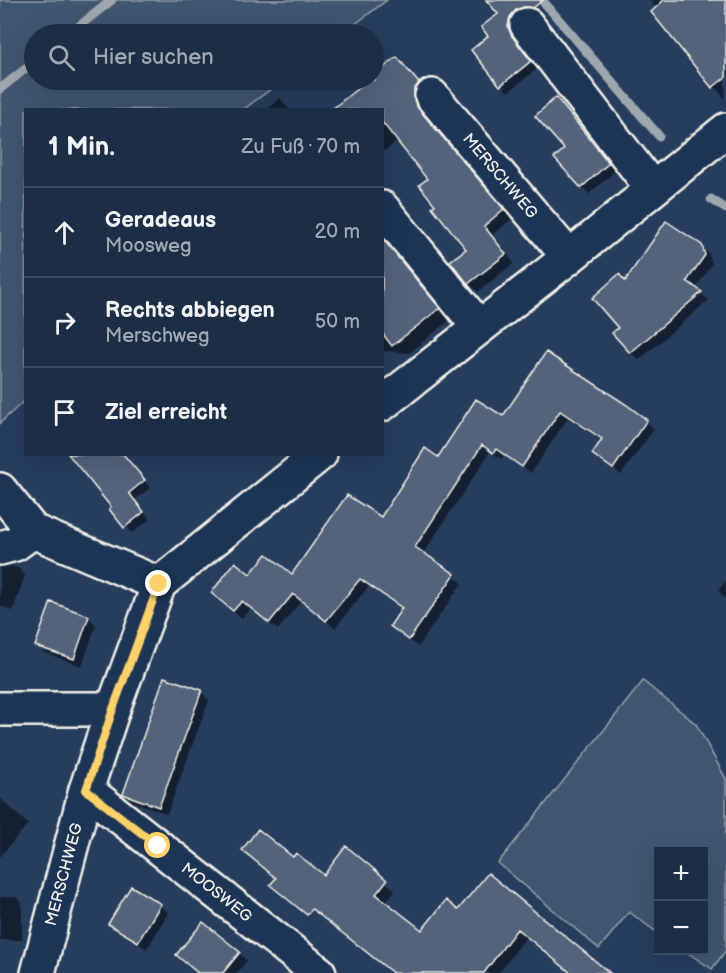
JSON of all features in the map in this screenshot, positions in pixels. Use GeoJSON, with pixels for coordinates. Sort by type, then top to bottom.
{"type":"FeatureCollection","features":[{"type":"Feature","properties":{"kind":"street"},"geometry":{"type":"LineString","coordinates":[[527,25],[652,188]]}},
{"type":"Feature","properties":{"kind":"street","name":"MERSCHWEG"},"geometry":{"type":"LineString","coordinates":[[432,96],[569,257]]}},
{"type":"Feature","properties":{"kind":"street"},"geometry":{"type":"LineString","coordinates":[[384,402],[569,257],[726,129]]}},
{"type":"Feature","properties":{"kind":"street"},"geometry":{"type":"LineString","coordinates":[[384,210],[479,327]]}},
{"type":"Feature","properties":{"kind":"street"},"geometry":{"type":"LineString","coordinates":[[0,490],[33,531],[159,584],[318,456]]}},
{"type":"Feature","properties":{"kind":"street"},"geometry":{"type":"LineString","coordinates":[[0,548],[15,544],[33,531]]}},
{"type":"Feature","properties":{"kind":"street","name":"MERSCHWEG"},"geometry":{"type":"LineString","coordinates":[[38,973],[86,790],[159,584]]}},
{"type":"Feature","properties":{"kind":"street"},"geometry":{"type":"LineString","coordinates":[[0,709],[113,709]]}},
{"type":"Feature","properties":{"kind":"street","name":"MOOSWEG"},"geometry":{"type":"LineString","coordinates":[[86,790],[319,973]]}},
{"type":"Feature","properties":{"kind":"shaded area"},"geometry":{"type":"Polygon","coordinates":[[[0,0],[387,0],[355,24],[24,24],[24,90],[270,90],[245,108],[24,108],[24,401],[0,423],[0,0]]]}},
{"type":"Feature","properties":{"kind":"shaded area"},"geometry":{"type":"Polygon","coordinates":[[[643,681],[696,724],[726,779],[726,950],[712,969],[691,955],[708,955],[708,847],[654,847],[654,930],[629,912],[599,949],[498,863],[643,681]]]}},
{"type":"Feature","properties":{"kind":"building"},"geometry":{"type":"Polygon","coordinates":[[[486,0],[543,0],[533,8],[524,7],[516,10],[510,17],[508,27],[512,36],[531,61],[500,86],[471,50],[488,36],[481,27],[498,14],[486,0]]]}},
{"type":"Feature","properties":{"kind":"building"},"geometry":{"type":"Polygon","coordinates":[[[664,0],[726,0],[726,77],[712,88],[651,12],[664,0]]]}},
{"type":"Feature","properties":{"kind":"building"},"geometry":{"type":"Polygon","coordinates":[[[397,57],[419,83],[414,90],[414,99],[418,108],[504,209],[484,226],[506,254],[468,284],[450,261],[466,249],[432,207],[435,205],[419,185],[427,179],[384,125],[384,108],[333,108],[356,90],[384,90],[384,67],[397,57]]]}},
{"type":"Feature","properties":{"kind":"building"},"geometry":{"type":"Polygon","coordinates":[[[556,97],[609,163],[581,188],[554,158],[564,149],[535,116],[556,97]]]}},
{"type":"Feature","properties":{"kind":"building"},"geometry":{"type":"Polygon","coordinates":[[[666,221],[702,245],[705,255],[687,281],[702,292],[630,353],[612,333],[618,328],[592,298],[619,274],[625,281],[666,221]]]}},
{"type":"Feature","properties":{"kind":"building"},"geometry":{"type":"Polygon","coordinates":[[[384,240],[440,308],[392,346],[384,336],[384,240]]]}},
{"type":"Feature","properties":{"kind":"building"},"geometry":{"type":"Polygon","coordinates":[[[546,352],[647,420],[613,469],[592,454],[602,439],[560,411],[522,467],[496,449],[493,453],[482,445],[415,547],[455,574],[409,640],[390,626],[402,608],[360,579],[326,621],[293,594],[269,623],[242,601],[233,611],[211,593],[235,562],[250,574],[267,554],[292,574],[347,495],[381,517],[425,448],[438,457],[476,399],[503,416],[546,352]]]}},
{"type":"Feature","properties":{"kind":"building"},"geometry":{"type":"Polygon","coordinates":[[[70,456],[125,456],[145,480],[129,493],[144,512],[124,528],[109,509],[111,507],[70,456]]]}},
{"type":"Feature","properties":{"kind":"building"},"geometry":{"type":"Polygon","coordinates":[[[51,602],[89,616],[74,659],[35,646],[51,602]]]}},
{"type":"Feature","properties":{"kind":"building"},"geometry":{"type":"Polygon","coordinates":[[[164,677],[202,690],[159,807],[123,794],[164,677]]]}},
{"type":"Feature","properties":{"kind":"building"},"geometry":{"type":"Polygon","coordinates":[[[258,829],[293,857],[296,853],[324,875],[346,846],[387,880],[376,894],[422,930],[446,900],[458,910],[488,873],[610,973],[571,973],[517,929],[484,973],[393,973],[312,909],[307,915],[270,885],[276,878],[242,850],[258,829]]]}},
{"type":"Feature","properties":{"kind":"building"},"geometry":{"type":"Polygon","coordinates":[[[131,886],[161,904],[138,942],[108,924],[131,886]]]}},
{"type":"Feature","properties":{"kind":"building"},"geometry":{"type":"Polygon","coordinates":[[[203,922],[240,952],[223,973],[198,973],[176,955],[203,922]]]}},
{"type":"Feature","properties":{"kind":"waterway"},"geometry":{"type":"LineString","coordinates":[[82,24],[112,0]]}},
{"type":"Feature","properties":{"kind":"waterway"},"geometry":{"type":"LineString","coordinates":[[542,0],[659,136]]}},
{"type":"Feature","properties":{"kind":"waterway"},"geometry":{"type":"LineString","coordinates":[[0,89],[24,70]]}},
{"type":"Feature","properties":{"kind":"waterway"},"geometry":{"type":"LineString","coordinates":[[711,199],[726,209]]}},
{"type":"Feature","properties":{"kind":"route"},"geometry":{"type":"LineString","coordinates":[[158,846],[86,790],[159,584]]}}]}
